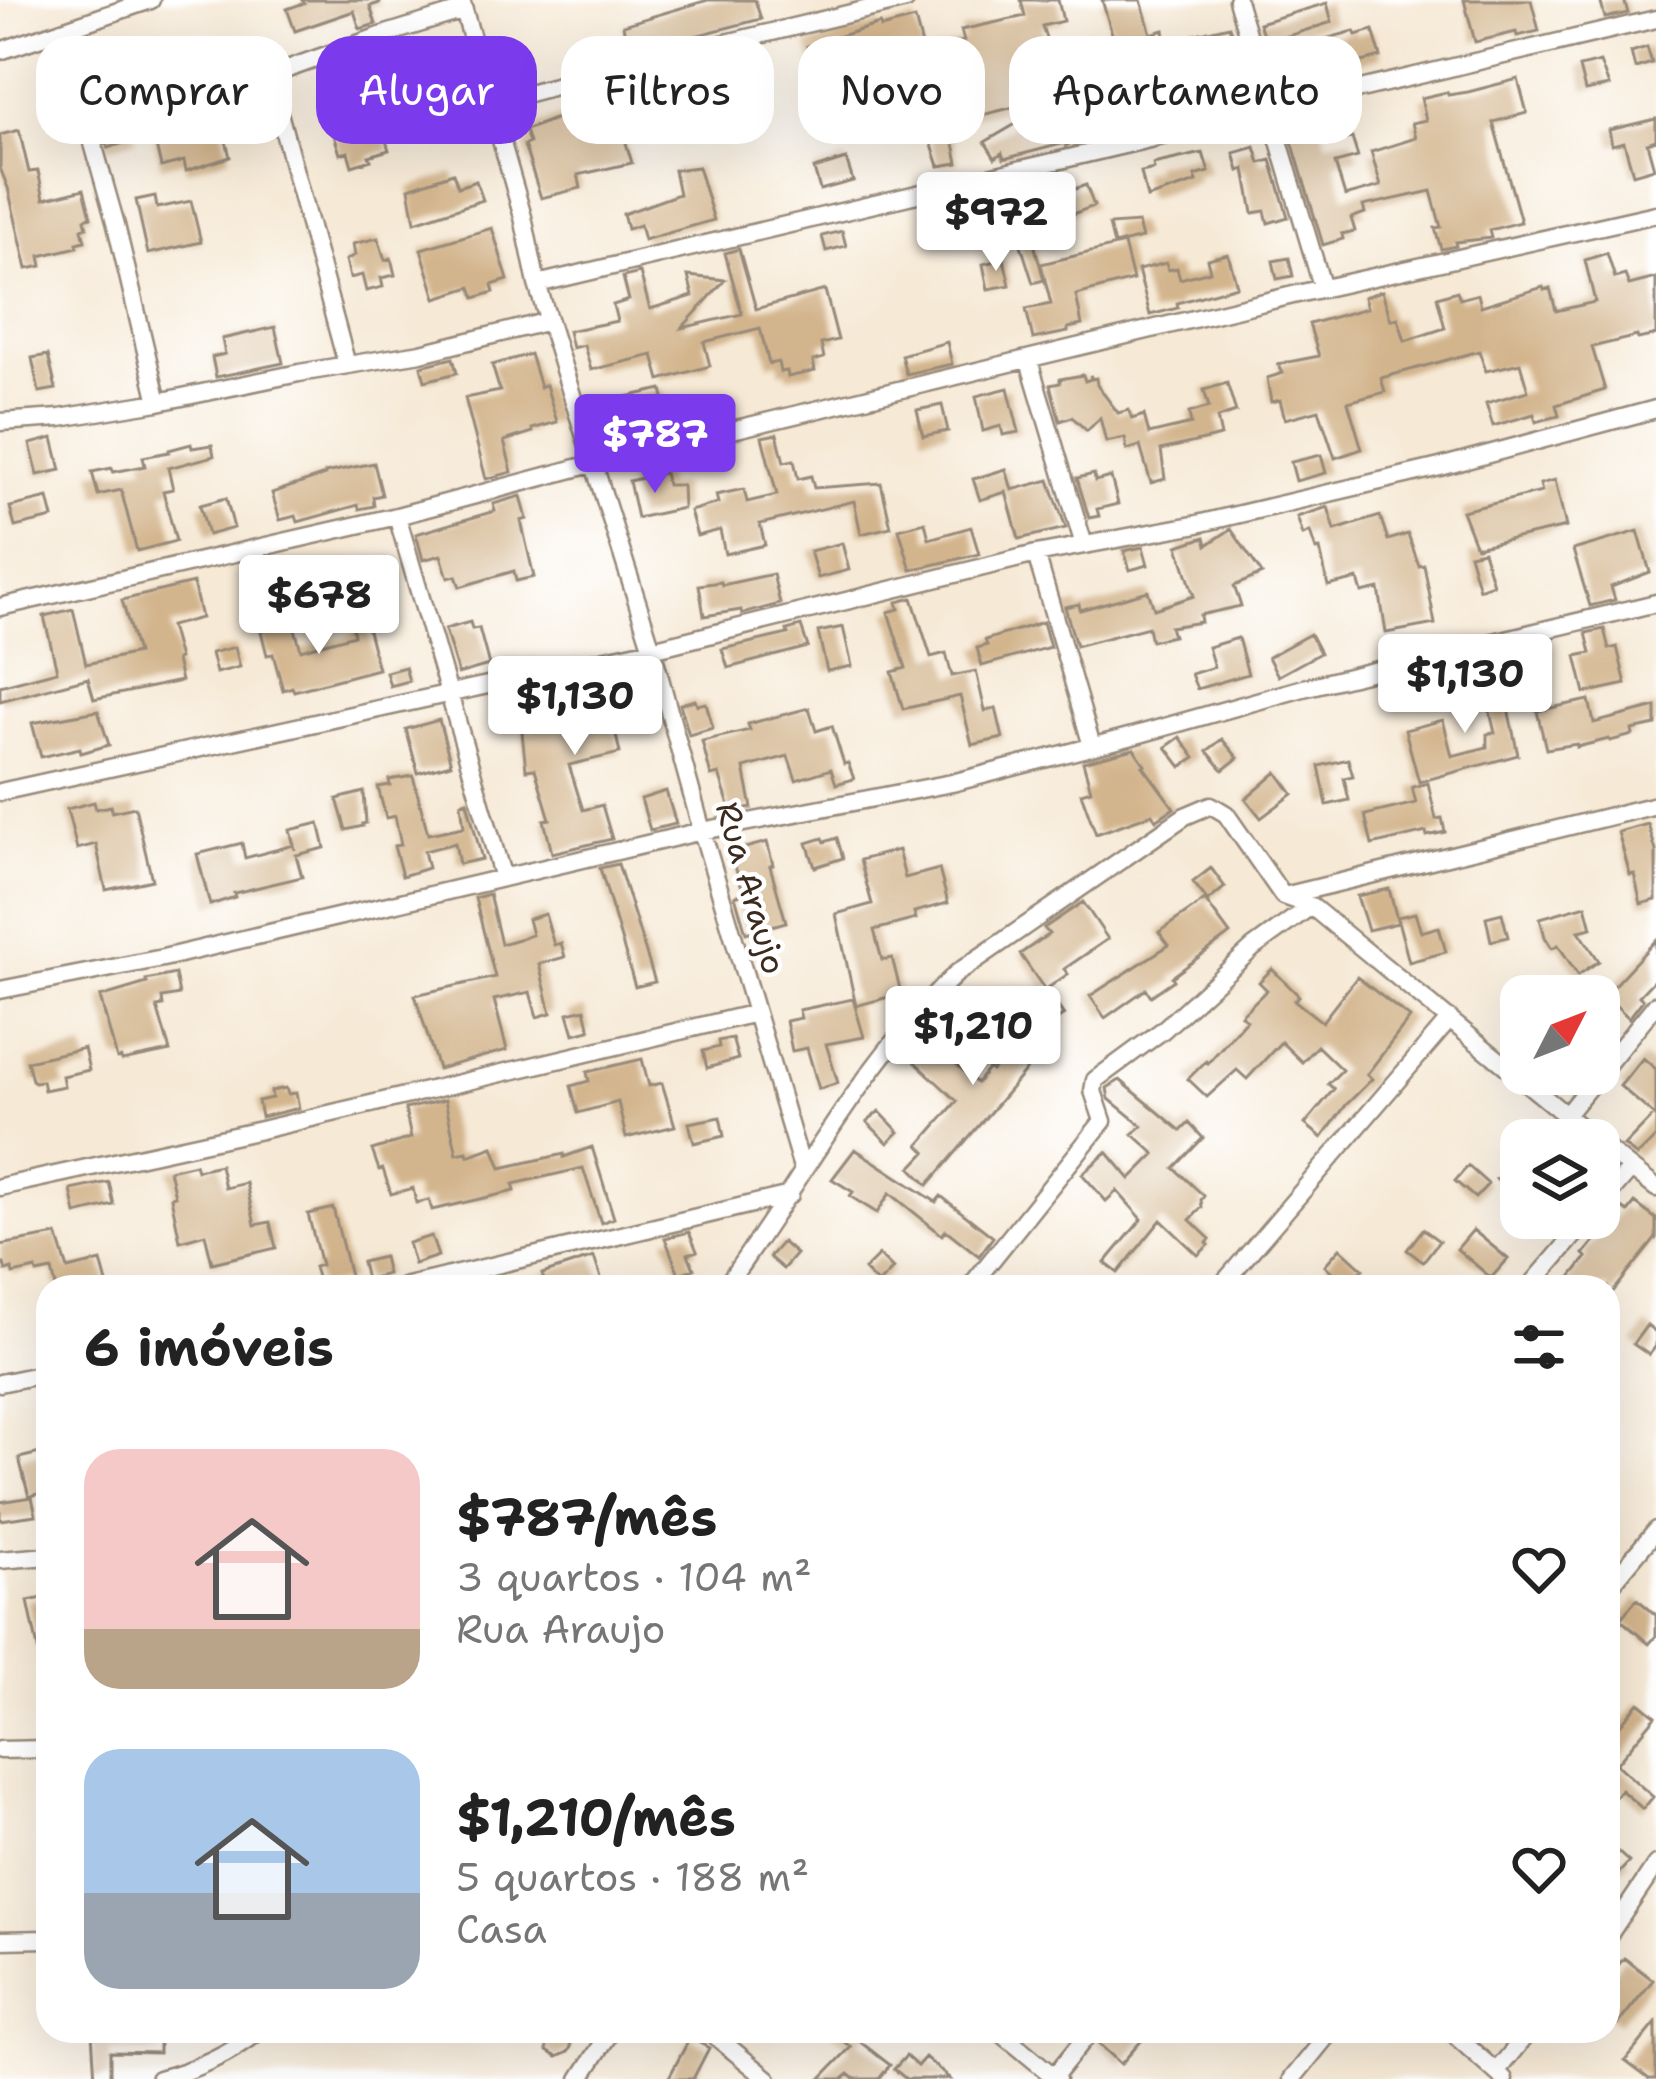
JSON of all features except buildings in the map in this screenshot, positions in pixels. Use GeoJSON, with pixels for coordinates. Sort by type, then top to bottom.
{"type":"FeatureCollection","features":[{"type":"Feature","properties":{"kind":"street"},"geometry":{"type":"LineString","coordinates":[[0,51],[151,0]]}},
{"type":"Feature","properties":{"kind":"street"},"geometry":{"type":"LineString","coordinates":[[537,91],[906,0]]}},
{"type":"Feature","properties":{"kind":"street"},"geometry":{"type":"LineString","coordinates":[[1237,0],[1248,36]]}},
{"type":"Feature","properties":{"kind":"street"},"geometry":{"type":"LineString","coordinates":[[292,67],[463,5]]}},
{"type":"Feature","properties":{"kind":"street","name":"Rua Araujo"},"geometry":{"type":"LineString","coordinates":[[463,5],[472,36]]}},
{"type":"Feature","properties":{"kind":"street"},"geometry":{"type":"LineString","coordinates":[[1362,87],[1656,19]]}},
{"type":"Feature","properties":{"kind":"street"},"geometry":{"type":"LineString","coordinates":[[62,30],[158,402]]}},
{"type":"Feature","properties":{"kind":"street"},"geometry":{"type":"LineString","coordinates":[[288,144],[347,365]]}},
{"type":"Feature","properties":{"kind":"street","name":"Rua Araujo"},"geometry":{"type":"LineString","coordinates":[[502,144],[537,284],[652,649],[803,1172]]}},
{"type":"Feature","properties":{"kind":"street"},"geometry":{"type":"LineString","coordinates":[[537,284],[1123,144]]}},
{"type":"Feature","properties":{"kind":"street"},"geometry":{"type":"LineString","coordinates":[[1280,144],[1323,289]]}},
{"type":"Feature","properties":{"kind":"street"},"geometry":{"type":"LineString","coordinates":[[0,607],[398,516],[1323,289],[1656,214]]}},
{"type":"Feature","properties":{"kind":"street"},"geometry":{"type":"LineString","coordinates":[[0,422],[158,402],[421,353],[549,321]]}},
{"type":"Feature","properties":{"kind":"street"},"geometry":{"type":"LineString","coordinates":[[1029,361],[1084,545]]}},
{"type":"Feature","properties":{"kind":"street"},"geometry":{"type":"LineString","coordinates":[[0,792],[652,649],[1036,554],[1193,525],[1440,467],[1656,409]]}},
{"type":"Feature","properties":{"kind":"street"},"geometry":{"type":"LineString","coordinates":[[398,516],[503,878]]}},
{"type":"Feature","properties":{"kind":"street"},"geometry":{"type":"LineString","coordinates":[[1036,554],[1092,746]]}},
{"type":"Feature","properties":{"kind":"street"},"geometry":{"type":"LineString","coordinates":[[0,990],[163,958],[702,831],[952,783],[1307,688],[1656,603]]}},
{"type":"Feature","properties":{"kind":"street"},"geometry":{"type":"LineString","coordinates":[[733,1275],[885,1051],[924,1004],[957,973],[1185,816],[1211,805],[1226,814],[1283,896],[1311,906],[1571,1119]]}},
{"type":"Feature","properties":{"kind":"street"},"geometry":{"type":"LineString","coordinates":[[1283,896],[1656,805]]}},
{"type":"Feature","properties":{"kind":"street"},"geometry":{"type":"LineString","coordinates":[[980,1275],[1103,1121],[1093,1091],[1095,1080],[1162,1030],[1253,948],[1311,906]]}},
{"type":"Feature","properties":{"kind":"street"},"geometry":{"type":"LineString","coordinates":[[1566,1115],[1656,1004]]}},
{"type":"Feature","properties":{"kind":"street"},"geometry":{"type":"LineString","coordinates":[[0,1187],[756,1013]]}},
{"type":"Feature","properties":{"kind":"street"},"geometry":{"type":"LineString","coordinates":[[1230,1275],[1450,1019]]}},
{"type":"Feature","properties":{"kind":"street"},"geometry":{"type":"LineString","coordinates":[[1620,1160],[1656,1188]]}},
{"type":"Feature","properties":{"kind":"street"},"geometry":{"type":"LineString","coordinates":[[1620,1182],[1631,1169]]}},
{"type":"Feature","properties":{"kind":"street"},"geometry":{"type":"LineString","coordinates":[[453,1275],[790,1195]]}},
{"type":"Feature","properties":{"kind":"street"},"geometry":{"type":"LineString","coordinates":[[1540,1275],[1571,1239]]}},
{"type":"Feature","properties":{"kind":"street"},"geometry":{"type":"LineString","coordinates":[[0,1383],[36,1376]]}},
{"type":"Feature","properties":{"kind":"street"},"geometry":{"type":"LineString","coordinates":[[1620,1574],[1656,1531]]}},
{"type":"Feature","properties":{"kind":"street"},"geometry":{"type":"LineString","coordinates":[[0,1560],[36,1557]]}},
{"type":"Feature","properties":{"kind":"street"},"geometry":{"type":"LineString","coordinates":[[0,1750],[36,1749]]}},
{"type":"Feature","properties":{"kind":"street"},"geometry":{"type":"LineString","coordinates":[[1620,1918],[1656,1865]]}},
{"type":"Feature","properties":{"kind":"street"},"geometry":{"type":"LineString","coordinates":[[0,1940],[36,1940]]}},
{"type":"Feature","properties":{"kind":"street"},"geometry":{"type":"LineString","coordinates":[[169,2078],[243,2043]]}},
{"type":"Feature","properties":{"kind":"street"},"geometry":{"type":"LineString","coordinates":[[580,2079],[603,2043]]}},
{"type":"Feature","properties":{"kind":"street"},"geometry":{"type":"LineString","coordinates":[[724,2043],[768,2079]]}},
{"type":"Feature","properties":{"kind":"street"},"geometry":{"type":"LineString","coordinates":[[1013,2043],[1055,2078],[1082,2043]]}},
{"type":"Feature","properties":{"kind":"street"},"geometry":{"type":"LineString","coordinates":[[1292,2079],[1321,2043]]}},
{"type":"Feature","properties":{"kind":"street"},"geometry":{"type":"LineString","coordinates":[[1464,2043],[1500,2075],[1521,2043]]}}]}
